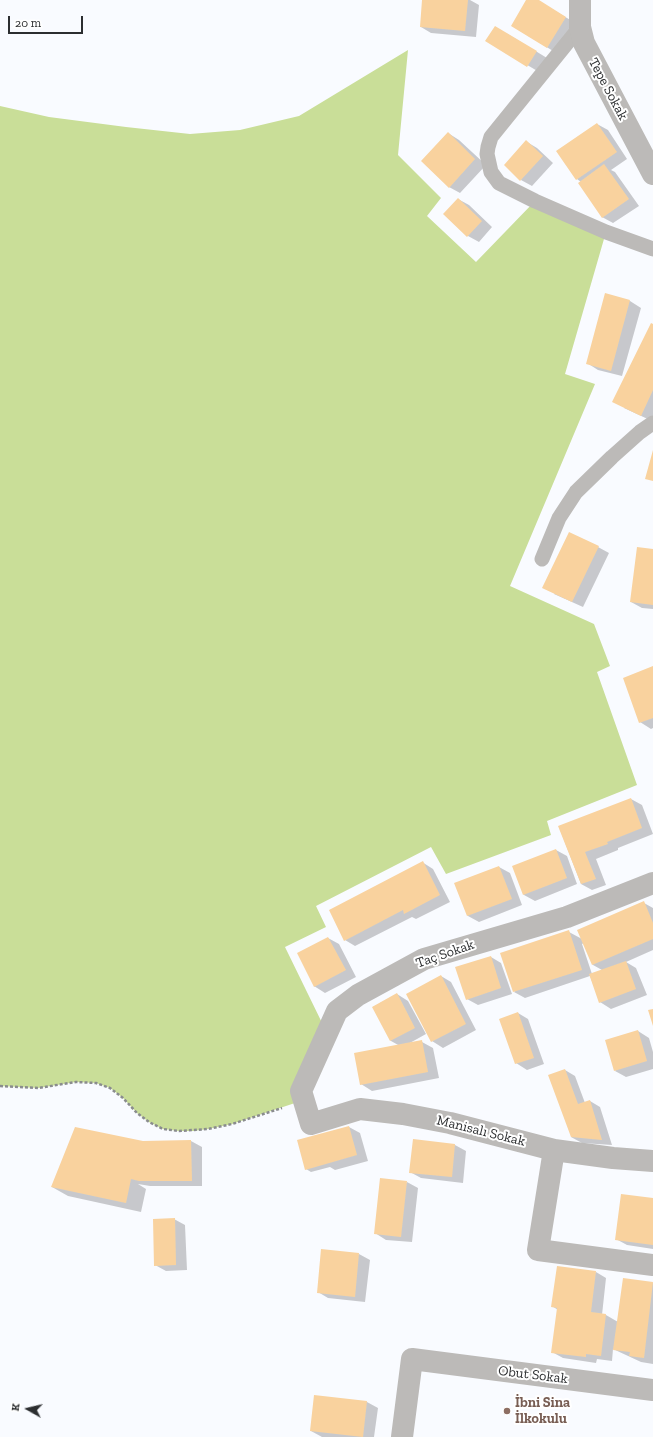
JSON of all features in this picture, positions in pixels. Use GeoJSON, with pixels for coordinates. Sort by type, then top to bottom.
{"type":"FeatureCollection","features":[{"type":"Feature","properties":{"kind":"street","name":"Tepe Sokak"},"geometry":{"type":"LineString","coordinates":[[580,0],[580,27],[584,43],[653,174]]}},
{"type":"Feature","properties":{"kind":"street","name":"Taç Sokak"},"geometry":{"type":"LineString","coordinates":[[311,1124],[301,1091],[337,1012],[358,995],[424,959],[567,917],[653,883]]}},
{"type":"Feature","properties":{"kind":"street","name":"Manisalı Sokak"},"geometry":{"type":"LineString","coordinates":[[311,1124],[360,1109],[403,1114],[450,1123],[554,1150],[613,1158],[653,1161]]}},
{"type":"Feature","properties":{"kind":"street"},"geometry":{"type":"LineString","coordinates":[[554,1150],[538,1250],[653,1265]]}},
{"type":"Feature","properties":{"kind":"street","name":"Obut Sokak"},"geometry":{"type":"LineString","coordinates":[[402,1437],[412,1359],[653,1390]]}},
{"type":"Feature","properties":{"kind":"lane"},"geometry":{"type":"LineString","coordinates":[[580,27],[491,137],[488,147],[488,164],[491,172],[499,183],[606,232],[653,249]]}},
{"type":"Feature","properties":{"kind":"lane"},"geometry":{"type":"LineString","coordinates":[[542,559],[559,518],[576,492],[612,456],[653,423]]}},
{"type":"Feature","properties":{"kind":"path"},"geometry":{"type":"LineString","coordinates":[[0,1086],[38,1088],[76,1082],[96,1083],[110,1088],[149,1122],[164,1129],[179,1131],[193,1131],[232,1124],[304,1100]]}},
{"type":"Feature","properties":{"kind":"green space"},"geometry":{"type":"Polygon","coordinates":[[[408,50],[398,155],[441,198],[427,216],[476,262],[535,201],[606,232],[565,374],[595,384],[510,586],[594,624],[610,666],[597,672],[637,785],[547,821],[551,835],[446,874],[431,847],[316,906],[326,927],[285,947],[327,1033],[304,1100],[232,1124],[193,1131],[179,1131],[163,1129],[149,1122],[110,1088],[96,1083],[76,1082],[38,1088],[0,1086],[0,106],[49,117],[190,134],[240,130],[299,116],[408,50]]]}},
{"type":"Feature","properties":{"kind":"building"},"geometry":{"type":"Polygon","coordinates":[[[422,0],[468,0],[465,31],[420,27],[422,0]]]}},
{"type":"Feature","properties":{"kind":"building"},"geometry":{"type":"Polygon","coordinates":[[[526,0],[539,0],[566,17],[547,48],[511,26],[526,0]]]}},
{"type":"Feature","properties":{"kind":"building"},"geometry":{"type":"Polygon","coordinates":[[[495,26],[537,51],[527,67],[485,41],[495,26]]]}},
{"type":"Feature","properties":{"kind":"building"},"geometry":{"type":"Polygon","coordinates":[[[597,123],[617,152],[576,180],[556,151],[597,123]]]}},
{"type":"Feature","properties":{"kind":"building"},"geometry":{"type":"Polygon","coordinates":[[[448,132],[475,159],[449,188],[421,161],[448,132]]]}},
{"type":"Feature","properties":{"kind":"building"},"geometry":{"type":"Polygon","coordinates":[[[526,140],[543,156],[520,181],[504,165],[526,140]]]}},
{"type":"Feature","properties":{"kind":"building"},"geometry":{"type":"Polygon","coordinates":[[[604,164],[629,199],[602,218],[578,183],[604,164]]]}},
{"type":"Feature","properties":{"kind":"building"},"geometry":{"type":"Polygon","coordinates":[[[458,198],[482,221],[467,237],[443,214],[458,198]]]}},
{"type":"Feature","properties":{"kind":"building"},"geometry":{"type":"Polygon","coordinates":[[[605,293],[630,300],[611,371],[586,364],[605,293]]]}},
{"type":"Feature","properties":{"kind":"building"},"geometry":{"type":"Polygon","coordinates":[[[651,323],[653,324],[653,390],[641,416],[612,402],[651,323]]]}},
{"type":"Feature","properties":{"kind":"building"},"geometry":{"type":"Polygon","coordinates":[[[653,450],[653,481],[645,479],[653,450]]]}},
{"type":"Feature","properties":{"kind":"building"},"geometry":{"type":"Polygon","coordinates":[[[569,532],[599,546],[572,602],[542,588],[569,532]]]}},
{"type":"Feature","properties":{"kind":"building"},"geometry":{"type":"Polygon","coordinates":[[[637,547],[653,549],[653,605],[630,602],[637,547]]]}},
{"type":"Feature","properties":{"kind":"building"},"geometry":{"type":"Polygon","coordinates":[[[653,666],[653,718],[639,723],[623,678],[653,666]]]}},
{"type":"Feature","properties":{"kind":"building"},"geometry":{"type":"Polygon","coordinates":[[[631,798],[642,828],[607,842],[608,844],[585,852],[596,879],[581,884],[558,826],[631,798]]]}},
{"type":"Feature","properties":{"kind":"building"},"geometry":{"type":"Polygon","coordinates":[[[556,849],[567,878],[523,895],[512,866],[556,849]]]}},
{"type":"Feature","properties":{"kind":"building"},"geometry":{"type":"Polygon","coordinates":[[[423,861],[440,895],[404,914],[403,910],[344,941],[329,910],[423,861]]]}},
{"type":"Feature","properties":{"kind":"building"},"geometry":{"type":"Polygon","coordinates":[[[499,866],[512,899],[467,916],[454,883],[499,866]]]}},
{"type":"Feature","properties":{"kind":"building"},"geometry":{"type":"Polygon","coordinates":[[[644,901],[653,923],[653,939],[592,965],[577,930],[644,901]]]}},
{"type":"Feature","properties":{"kind":"building"},"geometry":{"type":"Polygon","coordinates":[[[569,930],[582,970],[513,992],[500,953],[569,930]]]}},
{"type":"Feature","properties":{"kind":"building"},"geometry":{"type":"Polygon","coordinates":[[[328,937],[346,970],[314,987],[297,953],[328,937]]]}},
{"type":"Feature","properties":{"kind":"building"},"geometry":{"type":"Polygon","coordinates":[[[491,956],[501,988],[466,1000],[455,967],[491,956]]]}},
{"type":"Feature","properties":{"kind":"building"},"geometry":{"type":"Polygon","coordinates":[[[626,961],[636,989],[599,1003],[589,974],[626,961]]]}},
{"type":"Feature","properties":{"kind":"building"},"geometry":{"type":"Polygon","coordinates":[[[441,975],[466,1024],[431,1042],[406,994],[441,975]]]}},
{"type":"Feature","properties":{"kind":"building"},"geometry":{"type":"Polygon","coordinates":[[[397,993],[415,1028],[390,1041],[372,1007],[397,993]]]}},
{"type":"Feature","properties":{"kind":"building"},"geometry":{"type":"Polygon","coordinates":[[[653,1009],[653,1026],[648,1010],[653,1009]]]}},
{"type":"Feature","properties":{"kind":"building"},"geometry":{"type":"Polygon","coordinates":[[[518,1012],[534,1058],[515,1064],[499,1019],[518,1012]]]}},
{"type":"Feature","properties":{"kind":"building"},"geometry":{"type":"Polygon","coordinates":[[[638,1030],[647,1061],[614,1071],[605,1040],[638,1030]]]}},
{"type":"Feature","properties":{"kind":"building"},"geometry":{"type":"Polygon","coordinates":[[[422,1040],[428,1072],[360,1085],[354,1053],[422,1040]]]}},
{"type":"Feature","properties":{"kind":"building"},"geometry":{"type":"Polygon","coordinates":[[[565,1069],[578,1104],[590,1100],[602,1140],[571,1137],[548,1075],[565,1069]]]}},
{"type":"Feature","properties":{"kind":"building"},"geometry":{"type":"Polygon","coordinates":[[[349,1126],[357,1155],[305,1170],[297,1140],[349,1126]]]}},
{"type":"Feature","properties":{"kind":"building"},"geometry":{"type":"Polygon","coordinates":[[[75,1127],[143,1141],[191,1140],[192,1181],[139,1181],[131,1179],[126,1203],[51,1187],[75,1127]]]}},
{"type":"Feature","properties":{"kind":"building"},"geometry":{"type":"Polygon","coordinates":[[[413,1139],[455,1144],[452,1177],[409,1173],[413,1139]]]}},
{"type":"Feature","properties":{"kind":"building"},"geometry":{"type":"Polygon","coordinates":[[[380,1178],[407,1181],[401,1237],[374,1234],[380,1178]]]}},
{"type":"Feature","properties":{"kind":"building"},"geometry":{"type":"Polygon","coordinates":[[[621,1194],[653,1198],[653,1245],[615,1240],[621,1194]]]}},
{"type":"Feature","properties":{"kind":"building"},"geometry":{"type":"Polygon","coordinates":[[[175,1218],[176,1265],[154,1266],[153,1219],[175,1218]]]}},
{"type":"Feature","properties":{"kind":"building"},"geometry":{"type":"Polygon","coordinates":[[[321,1249],[359,1253],[355,1297],[317,1293],[321,1249]]]}},
{"type":"Feature","properties":{"kind":"building"},"geometry":{"type":"Polygon","coordinates":[[[557,1266],[596,1271],[591,1312],[606,1314],[601,1356],[586,1354],[586,1357],[551,1353],[557,1308],[551,1307],[557,1266]]]}},
{"type":"Feature","properties":{"kind":"building"},"geometry":{"type":"Polygon","coordinates":[[[623,1278],[653,1282],[644,1358],[629,1356],[630,1352],[613,1350],[623,1278]]]}},
{"type":"Feature","properties":{"kind":"building"},"geometry":{"type":"Polygon","coordinates":[[[314,1395],[367,1401],[363,1437],[310,1431],[314,1395]]]}},
{"type":"Feature","properties":{"kind":"place","name":"İbni Sina İlkokulu"},"geometry":{"type":"Point","coordinates":[507,1411]}}]}
